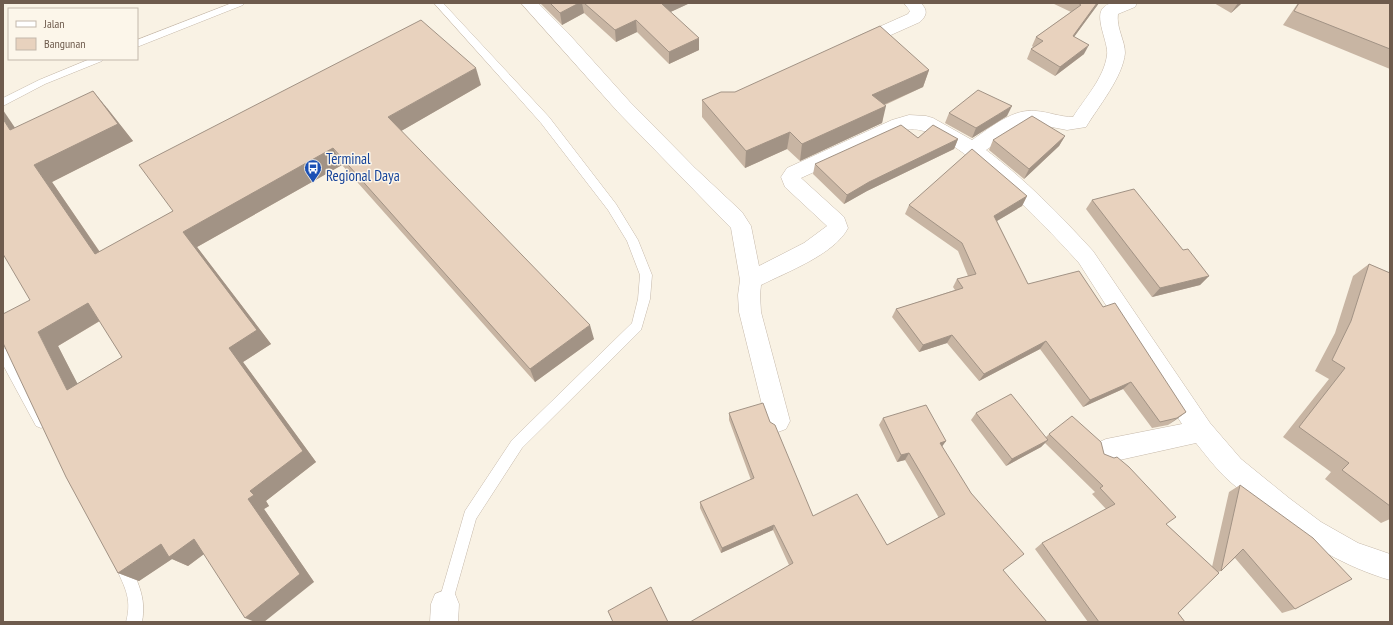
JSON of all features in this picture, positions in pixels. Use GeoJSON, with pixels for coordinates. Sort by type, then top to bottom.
{"type":"FeatureCollection","features":[{"type":"Feature","properties":{"kind":"street"},"geometry":{"type":"LineString","coordinates":[[529,3],[562,37],[624,107],[688,173],[735,218],[741,226],[751,280],[749,295],[750,312],[778,421]]}},
{"type":"Feature","properties":{"kind":"street"},"geometry":{"type":"LineString","coordinates":[[842,50],[914,18],[918,14],[918,10],[912,3]]}},
{"type":"Feature","properties":{"kind":"street"},"geometry":{"type":"LineString","coordinates":[[972,150],[1022,118],[1045,118],[1073,124],[1079,122],[1112,69],[1116,53],[1114,38],[1108,16],[1110,11],[1130,3]]}},
{"type":"Feature","properties":{"kind":"street"},"geometry":{"type":"LineString","coordinates":[[751,280],[819,244],[835,234],[838,228],[836,223],[792,182],[791,177],[794,174],[892,128],[909,122],[926,123],[933,126],[972,150],[999,170],[1067,236],[1086,257],[1201,431],[1232,467],[1280,508],[1312,531],[1363,558],[1390,567]]}},
{"type":"Feature","properties":{"kind":"street"},"geometry":{"type":"LineString","coordinates":[[1106,451],[1201,431]]}},
{"type":"Feature","properties":{"kind":"lane"},"geometry":{"type":"LineString","coordinates":[[138,44],[240,3]]}},
{"type":"Feature","properties":{"kind":"lane"},"geometry":{"type":"LineString","coordinates":[[438,3],[545,120],[612,207],[632,240],[646,275],[644,299],[637,326],[517,444],[470,516],[444,613]]}},
{"type":"Feature","properties":{"kind":"lane"},"geometry":{"type":"LineString","coordinates":[[3,102],[42,82],[97,60]]}},
{"type":"Feature","properties":{"kind":"lane"},"geometry":{"type":"LineString","coordinates":[[3,353],[50,436]]}},
{"type":"Feature","properties":{"kind":"lane"},"geometry":{"type":"LineString","coordinates":[[115,553],[131,581],[137,600],[134,622]]}},
{"type":"Feature","properties":{"kind":"building"},"geometry":{"type":"Polygon","coordinates":[[[550,3],[579,3],[560,13],[550,3]]]}},
{"type":"Feature","properties":{"kind":"building"},"geometry":{"type":"Polygon","coordinates":[[[584,3],[664,3],[662,4],[699,38],[669,52],[636,20],[615,30],[584,3]]]}},
{"type":"Feature","properties":{"kind":"building"},"geometry":{"type":"Polygon","coordinates":[[[1078,3],[1097,3],[1073,36],[1089,45],[1060,67],[1031,49],[1043,41],[1036,37],[1081,5],[1078,3]]]}},
{"type":"Feature","properties":{"kind":"building"},"geometry":{"type":"Polygon","coordinates":[[[1299,3],[1390,3],[1390,49],[1294,11],[1299,3]]]}},
{"type":"Feature","properties":{"kind":"building"},"geometry":{"type":"Polygon","coordinates":[[[421,20],[476,68],[388,117],[590,325],[530,369],[333,148],[183,232],[257,330],[229,348],[303,451],[250,491],[254,495],[248,499],[300,574],[245,618],[194,539],[169,557],[161,544],[118,573],[66,477],[3,343],[3,314],[30,300],[3,254],[3,119],[10,130],[93,91],[118,124],[34,165],[95,254],[173,211],[139,165],[421,20]],[[88,303],[38,332],[67,390],[122,357],[88,303]]]}},
{"type":"Feature","properties":{"kind":"building"},"geometry":{"type":"Polygon","coordinates":[[[880,26],[929,70],[872,95],[886,106],[802,144],[790,132],[746,151],[702,100],[721,92],[735,92],[880,26]]]}},
{"type":"Feature","properties":{"kind":"building"},"geometry":{"type":"Polygon","coordinates":[[[978,90],[1012,106],[976,128],[949,113],[978,90]]]}},
{"type":"Feature","properties":{"kind":"building"},"geometry":{"type":"Polygon","coordinates":[[[1032,116],[1065,136],[1029,169],[993,140],[1032,116]]]}},
{"type":"Feature","properties":{"kind":"building"},"geometry":{"type":"Polygon","coordinates":[[[901,125],[918,138],[933,125],[958,139],[869,182],[847,195],[815,164],[901,125]]]}},
{"type":"Feature","properties":{"kind":"building"},"geometry":{"type":"Polygon","coordinates":[[[972,149],[1027,196],[994,216],[1028,284],[1079,271],[1103,307],[1115,303],[1186,412],[1177,418],[1160,422],[1131,382],[1090,400],[1046,341],[984,374],[952,335],[923,345],[896,309],[963,288],[957,279],[976,274],[962,243],[909,205],[972,149]]]}},
{"type":"Feature","properties":{"kind":"building"},"geometry":{"type":"Polygon","coordinates":[[[1134,189],[1183,250],[1188,249],[1209,276],[1160,288],[1092,200],[1134,189]]]}},
{"type":"Feature","properties":{"kind":"building"},"geometry":{"type":"Polygon","coordinates":[[[1369,264],[1390,273],[1390,506],[1342,470],[1349,463],[1299,427],[1345,368],[1332,360],[1351,321],[1369,264]]]}},
{"type":"Feature","properties":{"kind":"building"},"geometry":{"type":"Polygon","coordinates":[[[1011,394],[1048,440],[1012,459],[976,413],[1011,394]]]}},
{"type":"Feature","properties":{"kind":"building"},"geometry":{"type":"Polygon","coordinates":[[[763,403],[770,422],[775,425],[813,516],[857,494],[887,545],[945,514],[909,453],[901,455],[883,418],[926,405],[946,441],[940,443],[971,493],[1024,554],[1003,570],[1047,622],[690,622],[793,563],[774,525],[722,548],[700,502],[754,478],[729,413],[763,403]]]}},
{"type":"Feature","properties":{"kind":"building"},"geometry":{"type":"Polygon","coordinates":[[[1072,416],[1101,442],[1104,454],[1114,458],[1117,457],[1129,467],[1176,517],[1166,524],[1219,573],[1178,613],[1185,622],[1099,622],[1042,543],[1115,504],[1100,488],[1103,486],[1049,434],[1072,416]]]}},
{"type":"Feature","properties":{"kind":"building"},"geometry":{"type":"Polygon","coordinates":[[[1240,485],[1313,538],[1352,579],[1295,609],[1243,549],[1221,571],[1240,485]]]}},
{"type":"Feature","properties":{"kind":"building"},"geometry":{"type":"Polygon","coordinates":[[[651,587],[668,622],[613,622],[608,611],[651,587]]]}},
{"type":"Feature","properties":{"kind":"place","name":"Terminal Regional Daya"},"geometry":{"type":"Point","coordinates":[313,183]}}]}
